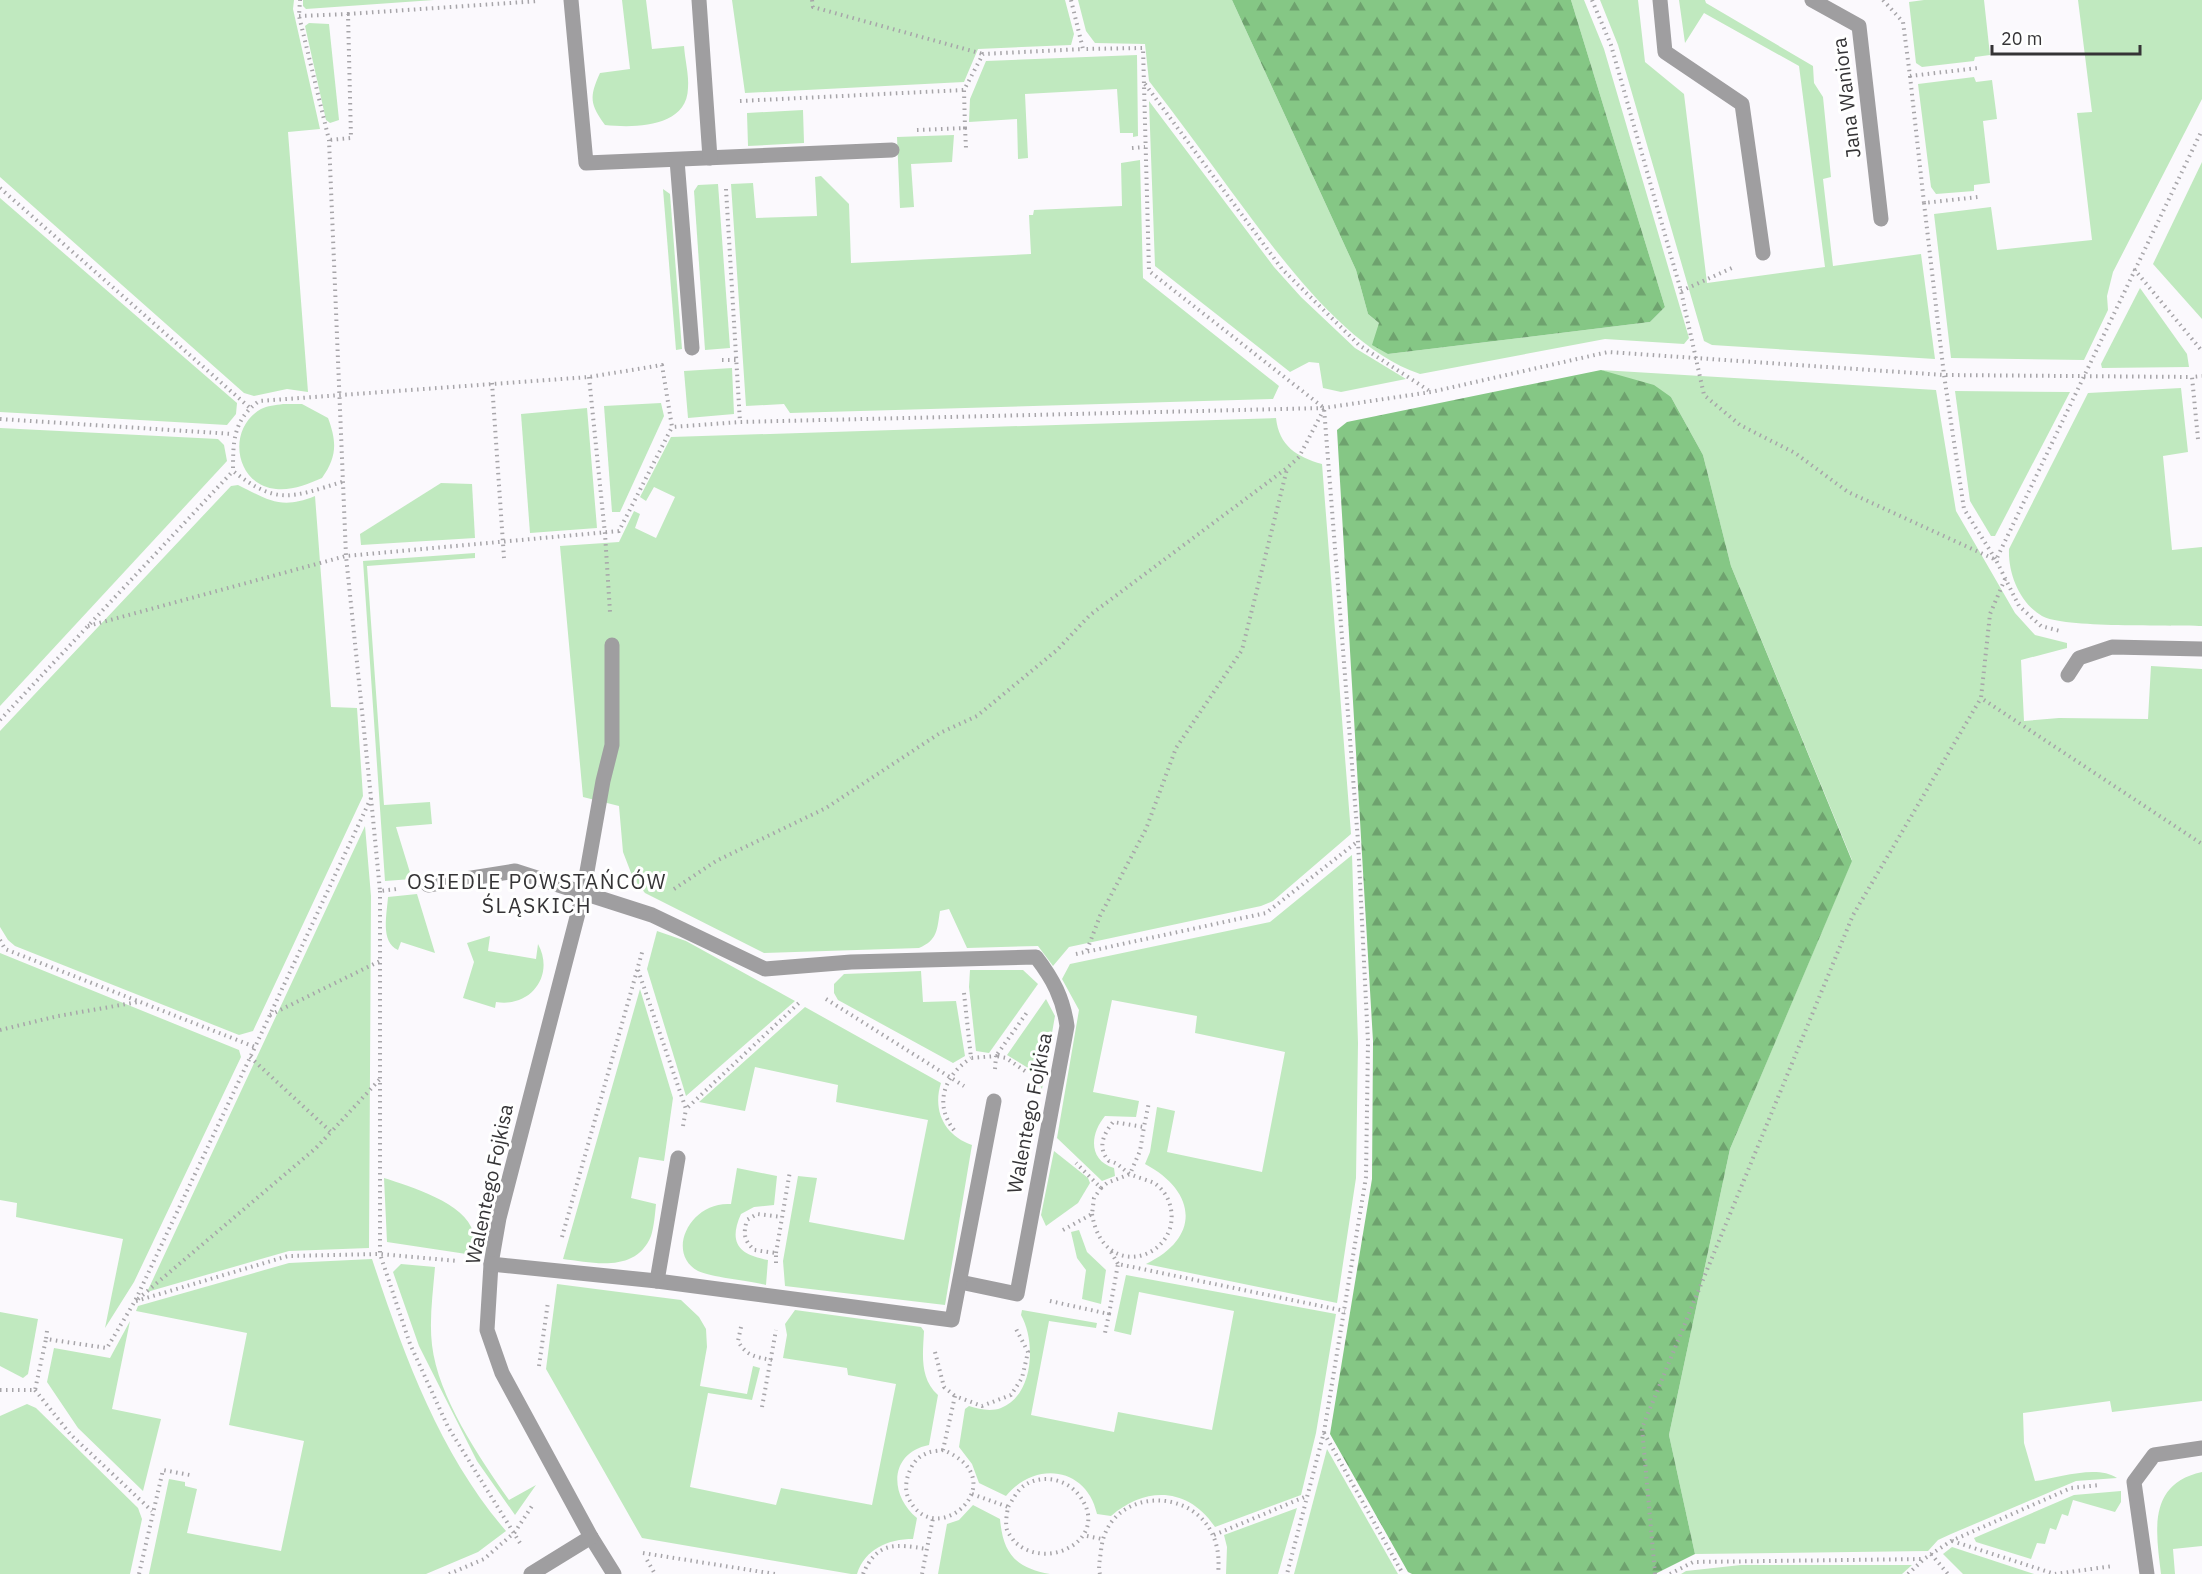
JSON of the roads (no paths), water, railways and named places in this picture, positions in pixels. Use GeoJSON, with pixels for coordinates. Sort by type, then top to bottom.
{"type":"FeatureCollection","features":[{"type":"Feature","properties":{"kind":"street"},"geometry":{"type":"LineString","coordinates":[[571,0],[586,163],[892,150]]}},
{"type":"Feature","properties":{"kind":"street"},"geometry":{"type":"LineString","coordinates":[[699,0],[717,157]]}},
{"type":"Feature","properties":{"kind":"street"},"geometry":{"type":"LineString","coordinates":[[1660,0],[1665,52],[1742,104],[1763,253]]}},
{"type":"Feature","properties":{"kind":"street","name":"Jana Waniora"},"geometry":{"type":"LineString","coordinates":[[1812,0],[1859,26],[1881,219]]}},
{"type":"Feature","properties":{"kind":"street"},"geometry":{"type":"LineString","coordinates":[[677,160],[692,348]]}},
{"type":"Feature","properties":{"kind":"street","name":"Walentego Fojkisa"},"geometry":{"type":"LineString","coordinates":[[612,645],[612,745],[603,781],[583,894],[499,1218],[491,1264],[487,1330],[502,1373],[591,1537],[614,1574]]}},
{"type":"Feature","properties":{"kind":"street"},"geometry":{"type":"LineString","coordinates":[[2068,675],[2079,658],[2112,647],[2202,649]]}},
{"type":"Feature","properties":{"kind":"street"},"geometry":{"type":"LineString","coordinates":[[428,885],[515,871],[583,894]]}},
{"type":"Feature","properties":{"kind":"street","name":"Walentego Fojkisa"},"geometry":{"type":"LineString","coordinates":[[583,894],[652,915],[765,969],[1036,957],[1052,978],[1064,1003],[1067,1026],[1017,1294],[960,1282]]}},
{"type":"Feature","properties":{"kind":"street","name":"Walentego Fojkisa"},"geometry":{"type":"LineString","coordinates":[[657,1281],[952,1320],[994,1101]]}},
{"type":"Feature","properties":{"kind":"street"},"geometry":{"type":"LineString","coordinates":[[491,1264],[657,1281],[678,1158]]}},
{"type":"Feature","properties":{"kind":"street"},"geometry":{"type":"LineString","coordinates":[[2146,1568],[2134,1482],[2154,1455],[2202,1448]]}},
{"type":"Feature","properties":{"kind":"street"},"geometry":{"type":"LineString","coordinates":[[531,1574],[591,1537]]}},
{"type":"Feature","properties":{"kind":"district","name":"OSIEDLE POWSTAŃCÓW ŚLĄSKICH"},"geometry":{"type":"Point","coordinates":[537,893]}}]}
